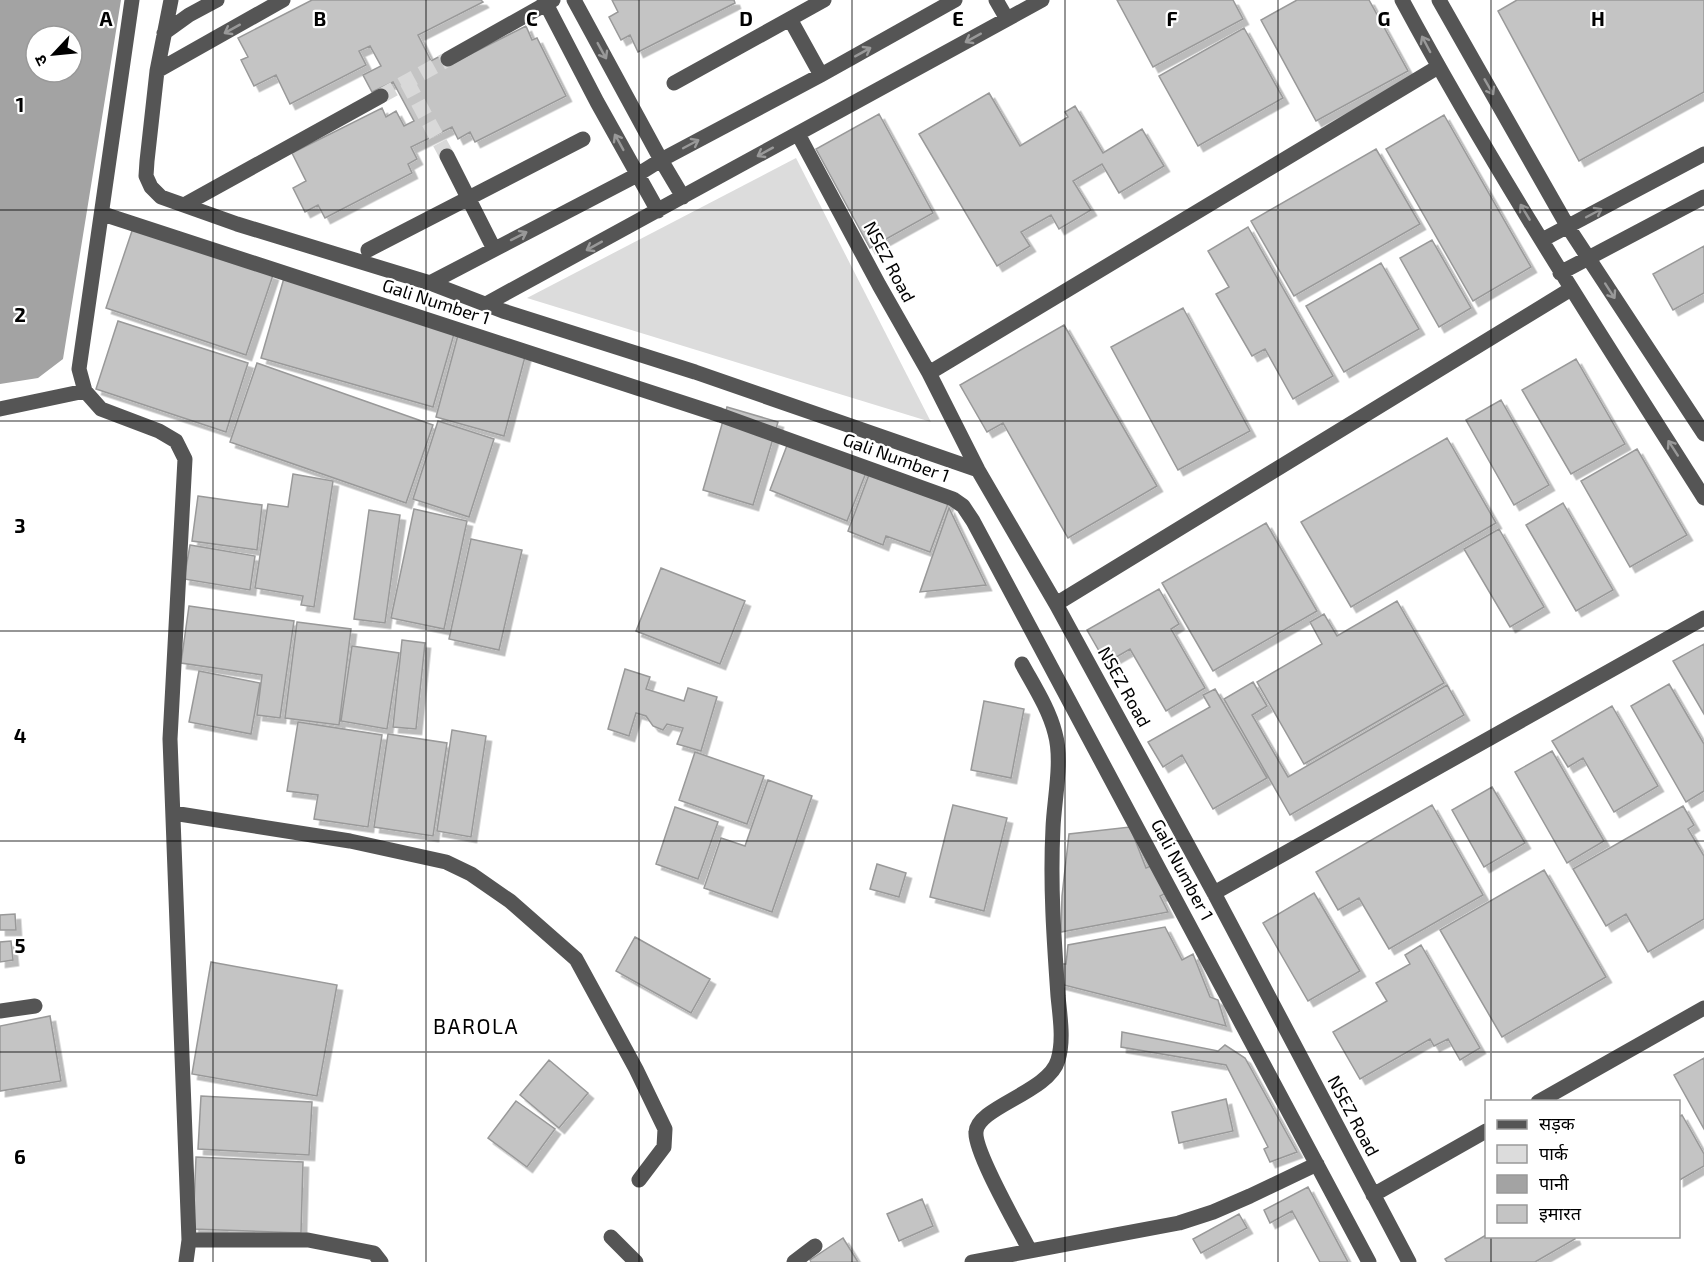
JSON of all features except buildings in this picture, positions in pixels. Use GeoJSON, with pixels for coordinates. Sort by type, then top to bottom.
{"type":"FeatureCollection","features":[{"type":"Feature","properties":{"kind":"street"},"geometry":{"type":"LineString","coordinates":[[132,0],[80,369],[85,391],[101,409],[159,431],[176,441],[185,459],[170,739],[189,1240],[186,1262]]}},
{"type":"Feature","properties":{"kind":"street"},"geometry":{"type":"LineString","coordinates":[[171,0],[157,71],[146,176],[151,187],[161,197],[237,224],[430,283],[486,304],[835,419],[978,470]]}},
{"type":"Feature","properties":{"kind":"street"},"geometry":{"type":"LineString","coordinates":[[164,33],[189,15],[217,0]]}},
{"type":"Feature","properties":{"kind":"street"},"geometry":{"type":"LineString","coordinates":[[157,71],[261,5],[283,0]]}},
{"type":"Feature","properties":{"kind":"street"},"geometry":{"type":"LineString","coordinates":[[574,0],[683,197]]}},
{"type":"Feature","properties":{"kind":"street"},"geometry":{"type":"LineString","coordinates":[[674,83],[824,0]]}},
{"type":"Feature","properties":{"kind":"street"},"geometry":{"type":"LineString","coordinates":[[430,283],[637,175],[955,0]]}},
{"type":"Feature","properties":{"kind":"street"},"geometry":{"type":"LineString","coordinates":[[996,0],[1006,19]]}},
{"type":"Feature","properties":{"kind":"street"},"geometry":{"type":"LineString","coordinates":[[1402,0],[1438,67],[1560,273],[1704,498]]}},
{"type":"Feature","properties":{"kind":"street"},"geometry":{"type":"LineString","coordinates":[[1439,0],[1568,227],[1704,434]]}},
{"type":"Feature","properties":{"kind":"street"},"geometry":{"type":"LineString","coordinates":[[448,59],[548,1],[637,175],[658,211]]}},
{"type":"Feature","properties":{"kind":"street"},"geometry":{"type":"LineString","coordinates":[[486,304],[1034,2]]}},
{"type":"Feature","properties":{"kind":"street"},"geometry":{"type":"LineString","coordinates":[[790,19],[821,75]]}},
{"type":"Feature","properties":{"kind":"street"},"geometry":{"type":"LineString","coordinates":[[928,373],[1438,67]]}},
{"type":"Feature","properties":{"kind":"street"},"geometry":{"type":"LineString","coordinates":[[184,205],[381,96]]}},
{"type":"Feature","properties":{"kind":"street","name":"NSEZ Road"},"geometry":{"type":"LineString","coordinates":[[798,134],[978,470],[1056,604],[1214,893],[1409,1262]]}},
{"type":"Feature","properties":{"kind":"street"},"geometry":{"type":"LineString","coordinates":[[368,250],[583,139]]}},
{"type":"Feature","properties":{"kind":"street"},"geometry":{"type":"LineString","coordinates":[[1542,240],[1704,154]]}},
{"type":"Feature","properties":{"kind":"street"},"geometry":{"type":"LineString","coordinates":[[447,156],[494,249]]}},
{"type":"Feature","properties":{"kind":"street"},"geometry":{"type":"LineString","coordinates":[[1560,273],[1704,197]]}},
{"type":"Feature","properties":{"kind":"street","name":"Gali Number 1"},"geometry":{"type":"LineString","coordinates":[[103,214],[720,415],[953,499],[963,506],[979,531],[1370,1262]]}},
{"type":"Feature","properties":{"kind":"street"},"geometry":{"type":"LineString","coordinates":[[1056,604],[1571,289]]}},
{"type":"Feature","properties":{"kind":"street"},"geometry":{"type":"LineString","coordinates":[[0,409],[85,391]]}},
{"type":"Feature","properties":{"kind":"street"},"geometry":{"type":"LineString","coordinates":[[1214,893],[1704,618]]}},
{"type":"Feature","properties":{"kind":"street"},"geometry":{"type":"LineString","coordinates":[[1022,663],[1056,734],[1058,756],[1053,829],[1053,924],[1061,1037],[1058,1060],[1053,1070],[1042,1081],[980,1120],[975,1131],[978,1146],[1030,1251]]}},
{"type":"Feature","properties":{"kind":"street"},"geometry":{"type":"LineString","coordinates":[[173,813],[350,841],[446,862],[471,874],[510,901],[576,959],[636,1069],[665,1129],[664,1147],[639,1180]]}},
{"type":"Feature","properties":{"kind":"street"},"geometry":{"type":"LineString","coordinates":[[0,1011],[35,1006]]}},
{"type":"Feature","properties":{"kind":"street"},"geometry":{"type":"LineString","coordinates":[[1541,1100],[1704,1008]]}},
{"type":"Feature","properties":{"kind":"street"},"geometry":{"type":"LineString","coordinates":[[1372,1195],[1485,1132]]}},
{"type":"Feature","properties":{"kind":"street"},"geometry":{"type":"LineString","coordinates":[[972,1262],[1179,1223],[1250,1197],[1317,1164]]}},
{"type":"Feature","properties":{"kind":"street"},"geometry":{"type":"LineString","coordinates":[[610,1237],[636,1262]]}},
{"type":"Feature","properties":{"kind":"street"},"geometry":{"type":"LineString","coordinates":[[189,1240],[308,1240],[374,1253],[381,1262]]}},
{"type":"Feature","properties":{"kind":"street"},"geometry":{"type":"LineString","coordinates":[[794,1262],[815,1246]]}},
{"type":"Feature","properties":{"kind":"green space"},"geometry":{"type":"Polygon","coordinates":[[[796,158],[931,422],[527,298],[796,158]]]}},
{"type":"Feature","properties":{"kind":"water"},"geometry":{"type":"Polygon","coordinates":[[[0,0],[121,0],[63,359],[38,378],[0,384],[0,0]]]}},
{"type":"Feature","properties":{"kind":"tunnel"},"geometry":{"type":"LineString","coordinates":[[381,96],[448,59]]}},
{"type":"Feature","properties":{"kind":"tunnel"},"geometry":{"type":"LineString","coordinates":[[407,82],[447,156]]}},
{"type":"Feature","properties":{"kind":"district","name":"BAROLA"},"geometry":{"type":"Point","coordinates":[476,1027]}}]}
